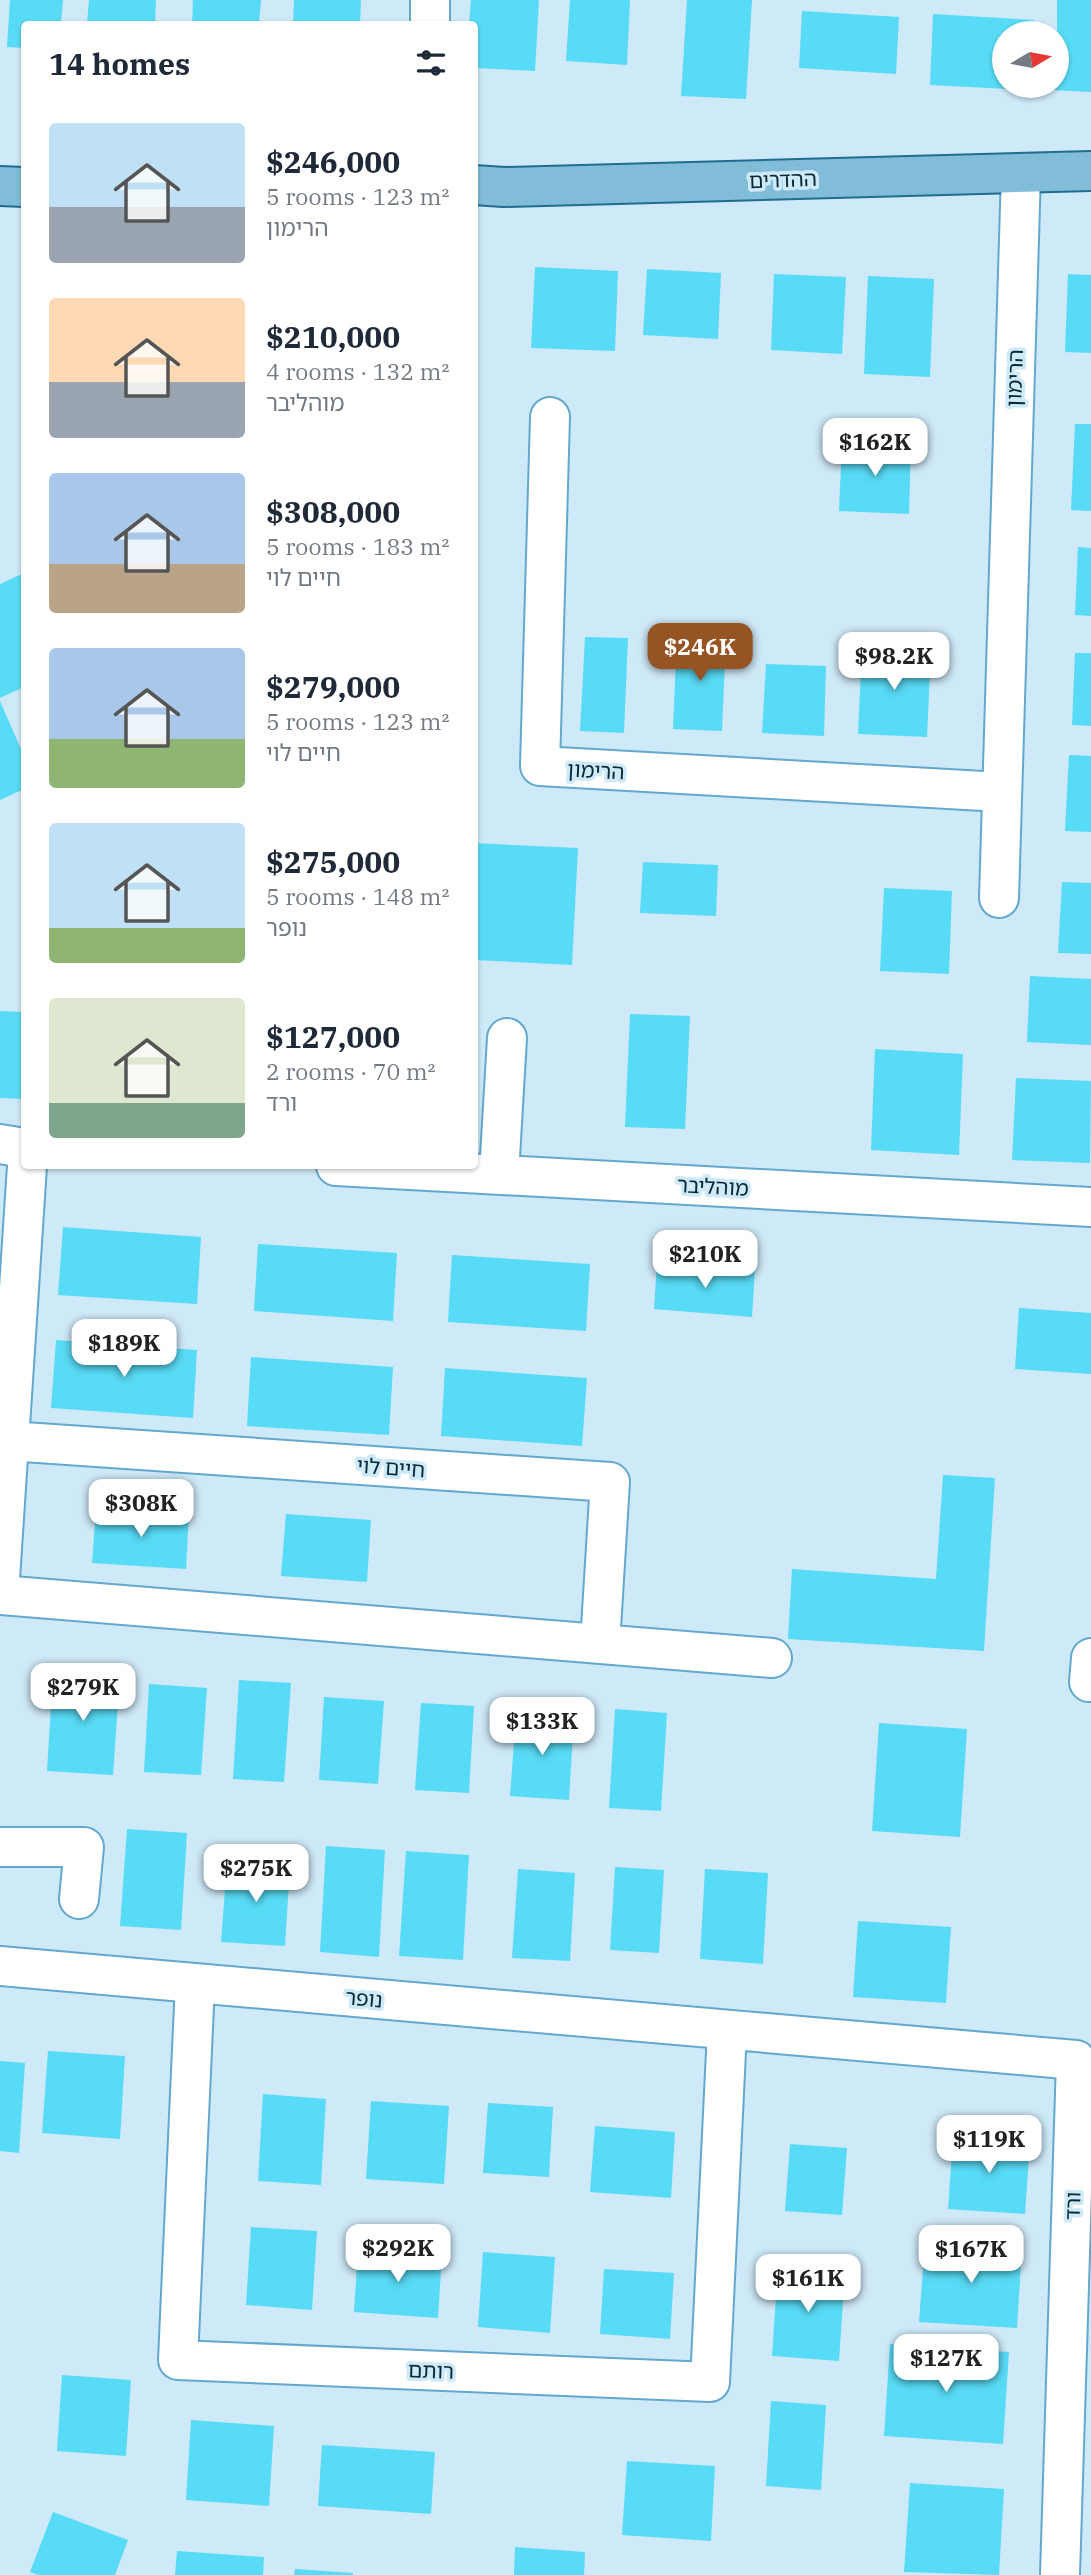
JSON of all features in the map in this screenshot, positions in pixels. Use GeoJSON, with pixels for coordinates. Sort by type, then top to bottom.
{"type":"FeatureCollection","features":[{"type":"Feature","properties":{"kind":"main road","name":"ההדרים"},"geometry":{"type":"LineString","coordinates":[[478,185],[504,187],[1091,171]]}},
{"type":"Feature","properties":{"kind":"street"},"geometry":{"type":"LineString","coordinates":[[430,0],[430,21]]}},
{"type":"Feature","properties":{"kind":"street","name":"הרימון"},"geometry":{"type":"LineString","coordinates":[[999,898],[1021,173]]}},
{"type":"Feature","properties":{"kind":"street","name":"הרימון"},"geometry":{"type":"LineString","coordinates":[[550,417],[540,766],[1001,792]]}},
{"type":"Feature","properties":{"kind":"street"},"geometry":{"type":"LineString","coordinates":[[499,1174],[507,1038]]}},
{"type":"Feature","properties":{"kind":"street"},"geometry":{"type":"LineString","coordinates":[[0,1144],[21,1148]]}},
{"type":"Feature","properties":{"kind":"street"},"geometry":{"type":"LineString","coordinates":[[0,1579],[27,1169]]}},
{"type":"Feature","properties":{"kind":"street","name":"מוהליבר"},"geometry":{"type":"LineString","coordinates":[[397,1169],[1091,1207]]}},
{"type":"Feature","properties":{"kind":"street","name":"חיים לוי"},"geometry":{"type":"LineString","coordinates":[[9,1441],[610,1482],[600,1644]]}},
{"type":"Feature","properties":{"kind":"street"},"geometry":{"type":"LineString","coordinates":[[0,1595],[772,1658]]}},
{"type":"Feature","properties":{"kind":"street"},"geometry":{"type":"LineString","coordinates":[[0,1847],[84,1847],[79,1899]]}},
{"type":"Feature","properties":{"kind":"street","name":"נופר"},"geometry":{"type":"LineString","coordinates":[[0,1966],[727,2031]]}},
{"type":"Feature","properties":{"kind":"street","name":"רותם"},"geometry":{"type":"LineString","coordinates":[[195,1983],[178,2360],[710,2382],[727,2031]]}},
{"type":"Feature","properties":{"kind":"street","name":"ורד"},"geometry":{"type":"LineString","coordinates":[[727,2031],[1076,2060],[1060,2575]]}},
{"type":"Feature","properties":{"kind":"building"},"geometry":{"type":"Polygon","coordinates":[[[10,0],[63,0],[61,21],[21,21],[21,48],[7,47],[10,0]]]}},
{"type":"Feature","properties":{"kind":"building"},"geometry":{"type":"Polygon","coordinates":[[[89,0],[156,0],[155,21],[87,21],[89,0]]]}},
{"type":"Feature","properties":{"kind":"building"},"geometry":{"type":"Polygon","coordinates":[[[193,0],[261,0],[259,21],[192,21],[193,0]]]}},
{"type":"Feature","properties":{"kind":"building"},"geometry":{"type":"Polygon","coordinates":[[[294,0],[361,0],[360,21],[293,21],[294,0]]]}},
{"type":"Feature","properties":{"kind":"building"},"geometry":{"type":"Polygon","coordinates":[[[471,0],[539,0],[535,71],[478,68],[478,21],[469,21],[471,0]]]}},
{"type":"Feature","properties":{"kind":"building"},"geometry":{"type":"Polygon","coordinates":[[[570,0],[630,0],[627,65],[566,61],[570,0]]]}},
{"type":"Feature","properties":{"kind":"building"},"geometry":{"type":"Polygon","coordinates":[[[687,0],[752,0],[746,99],[681,96],[687,0]]]}},
{"type":"Feature","properties":{"kind":"building"},"geometry":{"type":"Polygon","coordinates":[[[1057,0],[1091,0],[1091,92],[1069,91],[1069,21],[1057,21],[1057,0]]]}},
{"type":"Feature","properties":{"kind":"building"},"geometry":{"type":"Polygon","coordinates":[[[802,11],[899,17],[896,74],[799,68],[802,11]]]}},
{"type":"Feature","properties":{"kind":"building"},"geometry":{"type":"Polygon","coordinates":[[[933,14],[1034,20],[992,21],[992,88],[930,85],[933,14]]]}},
{"type":"Feature","properties":{"kind":"building"},"geometry":{"type":"Polygon","coordinates":[[[535,267],[618,271],[615,351],[531,348],[535,267]]]}},
{"type":"Feature","properties":{"kind":"building"},"geometry":{"type":"Polygon","coordinates":[[[647,269],[721,273],[718,339],[643,335],[647,269]]]}},
{"type":"Feature","properties":{"kind":"building"},"geometry":{"type":"Polygon","coordinates":[[[774,274],[846,277],[842,354],[771,350],[774,274]]]}},
{"type":"Feature","properties":{"kind":"building"},"geometry":{"type":"Polygon","coordinates":[[[1068,274],[1091,275],[1091,353],[1065,352],[1068,274]]]}},
{"type":"Feature","properties":{"kind":"building"},"geometry":{"type":"Polygon","coordinates":[[[868,276],[934,279],[930,377],[864,374],[868,276]]]}},
{"type":"Feature","properties":{"kind":"building"},"geometry":{"type":"Polygon","coordinates":[[[1075,424],[1091,424],[1091,511],[1071,510],[1075,424]]]}},
{"type":"Feature","properties":{"kind":"building"},"geometry":{"type":"Polygon","coordinates":[[[842,441],[911,444],[909,514],[839,511],[842,441]]]}},
{"type":"Feature","properties":{"kind":"building"},"geometry":{"type":"Polygon","coordinates":[[[1078,547],[1091,548],[1091,616],[1075,615],[1078,547]]]}},
{"type":"Feature","properties":{"kind":"building"},"geometry":{"type":"Polygon","coordinates":[[[21,574],[21,688],[0,698],[0,584],[21,574]]]}},
{"type":"Feature","properties":{"kind":"building"},"geometry":{"type":"Polygon","coordinates":[[[677,636],[726,638],[722,731],[673,729],[677,636]]]}},
{"type":"Feature","properties":{"kind":"building"},"geometry":{"type":"Polygon","coordinates":[[[585,637],[628,638],[624,733],[580,731],[585,637]]]}},
{"type":"Feature","properties":{"kind":"building"},"geometry":{"type":"Polygon","coordinates":[[[862,648],[931,651],[927,737],[858,734],[862,648]]]}},
{"type":"Feature","properties":{"kind":"building"},"geometry":{"type":"Polygon","coordinates":[[[1075,653],[1091,653],[1091,726],[1072,725],[1075,653]]]}},
{"type":"Feature","properties":{"kind":"building"},"geometry":{"type":"Polygon","coordinates":[[[766,664],[826,666],[824,736],[762,733],[766,664]]]}},
{"type":"Feature","properties":{"kind":"building"},"geometry":{"type":"Polygon","coordinates":[[[0,701],[21,749],[21,790],[0,800],[0,701]]]}},
{"type":"Feature","properties":{"kind":"building"},"geometry":{"type":"Polygon","coordinates":[[[1069,755],[1091,756],[1091,832],[1065,831],[1069,755]]]}},
{"type":"Feature","properties":{"kind":"building"},"geometry":{"type":"Polygon","coordinates":[[[478,843],[578,848],[572,965],[478,960],[478,843]]]}},
{"type":"Feature","properties":{"kind":"building"},"geometry":{"type":"Polygon","coordinates":[[[643,862],[718,865],[716,916],[640,913],[643,862]]]}},
{"type":"Feature","properties":{"kind":"building"},"geometry":{"type":"Polygon","coordinates":[[[1062,882],[1091,883],[1091,954],[1058,953],[1062,882]]]}},
{"type":"Feature","properties":{"kind":"building"},"geometry":{"type":"Polygon","coordinates":[[[884,888],[952,891],[949,974],[880,971],[884,888]]]}},
{"type":"Feature","properties":{"kind":"building"},"geometry":{"type":"Polygon","coordinates":[[[1030,976],[1091,979],[1091,1045],[1027,1042],[1030,976]]]}},
{"type":"Feature","properties":{"kind":"building"},"geometry":{"type":"Polygon","coordinates":[[[0,1011],[21,1012],[21,1099],[0,1098],[0,1011]]]}},
{"type":"Feature","properties":{"kind":"building"},"geometry":{"type":"Polygon","coordinates":[[[630,1014],[690,1016],[685,1129],[625,1127],[630,1014]]]}},
{"type":"Feature","properties":{"kind":"building"},"geometry":{"type":"Polygon","coordinates":[[[875,1049],[963,1054],[959,1155],[871,1150],[875,1049]]]}},
{"type":"Feature","properties":{"kind":"building"},"geometry":{"type":"Polygon","coordinates":[[[1016,1078],[1091,1081],[1090,1163],[1012,1160],[1016,1078]]]}},
{"type":"Feature","properties":{"kind":"building"},"geometry":{"type":"Polygon","coordinates":[[[63,1227],[201,1237],[197,1304],[58,1295],[63,1227]]]}},
{"type":"Feature","properties":{"kind":"building"},"geometry":{"type":"Polygon","coordinates":[[[258,1244],[397,1253],[393,1321],[254,1311],[258,1244]]]}},
{"type":"Feature","properties":{"kind":"building"},"geometry":{"type":"Polygon","coordinates":[[[452,1255],[590,1264],[586,1331],[448,1322],[452,1255]]]}},
{"type":"Feature","properties":{"kind":"building"},"geometry":{"type":"Polygon","coordinates":[[[657,1263],[755,1270],[752,1317],[654,1309],[657,1263]]]}},
{"type":"Feature","properties":{"kind":"building"},"geometry":{"type":"Polygon","coordinates":[[[1019,1308],[1091,1313],[1091,1374],[1015,1369],[1019,1308]]]}},
{"type":"Feature","properties":{"kind":"building"},"geometry":{"type":"Polygon","coordinates":[[[56,1340],[197,1350],[193,1418],[51,1408],[56,1340]]]}},
{"type":"Feature","properties":{"kind":"building"},"geometry":{"type":"Polygon","coordinates":[[[251,1357],[393,1367],[389,1435],[247,1426],[251,1357]]]}},
{"type":"Feature","properties":{"kind":"building"},"geometry":{"type":"Polygon","coordinates":[[[445,1368],[587,1378],[582,1446],[441,1436],[445,1368]]]}},
{"type":"Feature","properties":{"kind":"building"},"geometry":{"type":"Polygon","coordinates":[[[943,1475],[995,1478],[984,1651],[788,1639],[792,1569],[936,1579],[943,1475]]]}},
{"type":"Feature","properties":{"kind":"building"},"geometry":{"type":"Polygon","coordinates":[[[96,1508],[189,1515],[186,1569],[92,1563],[96,1508]]]}},
{"type":"Feature","properties":{"kind":"building"},"geometry":{"type":"Polygon","coordinates":[[[286,1514],[371,1520],[367,1582],[281,1576],[286,1514]]]}},
{"type":"Feature","properties":{"kind":"building"},"geometry":{"type":"Polygon","coordinates":[[[53,1672],[120,1676],[113,1775],[47,1771],[53,1672]]]}},
{"type":"Feature","properties":{"kind":"building"},"geometry":{"type":"Polygon","coordinates":[[[239,1680],[291,1683],[284,1782],[233,1779],[239,1680]]]}},
{"type":"Feature","properties":{"kind":"building"},"geometry":{"type":"Polygon","coordinates":[[[149,1684],[207,1688],[201,1775],[144,1772],[149,1684]]]}},
{"type":"Feature","properties":{"kind":"building"},"geometry":{"type":"Polygon","coordinates":[[[324,1697],[384,1701],[378,1784],[319,1780],[324,1697]]]}},
{"type":"Feature","properties":{"kind":"building"},"geometry":{"type":"Polygon","coordinates":[[[421,1703],[474,1706],[469,1793],[415,1790],[421,1703]]]}},
{"type":"Feature","properties":{"kind":"building"},"geometry":{"type":"Polygon","coordinates":[[[615,1709],[667,1713],[661,1811],[609,1808],[615,1709]]]}},
{"type":"Feature","properties":{"kind":"building"},"geometry":{"type":"Polygon","coordinates":[[[516,1714],[574,1718],[569,1800],[510,1796],[516,1714]]]}},
{"type":"Feature","properties":{"kind":"building"},"geometry":{"type":"Polygon","coordinates":[[[879,1723],[967,1729],[960,1837],[872,1831],[879,1723]]]}},
{"type":"Feature","properties":{"kind":"building"},"geometry":{"type":"Polygon","coordinates":[[[127,1829],[187,1833],[181,1930],[120,1926],[127,1829]]]}},
{"type":"Feature","properties":{"kind":"building"},"geometry":{"type":"Polygon","coordinates":[[[326,1846],[385,1850],[379,1957],[320,1952],[326,1846]]]}},
{"type":"Feature","properties":{"kind":"building"},"geometry":{"type":"Polygon","coordinates":[[[406,1851],[469,1855],[463,1960],[399,1956],[406,1851]]]}},
{"type":"Feature","properties":{"kind":"building"},"geometry":{"type":"Polygon","coordinates":[[[227,1862],[290,1866],[285,1946],[221,1942],[227,1862]]]}},
{"type":"Feature","properties":{"kind":"building"},"geometry":{"type":"Polygon","coordinates":[[[615,1867],[664,1870],[659,1953],[610,1950],[615,1867]]]}},
{"type":"Feature","properties":{"kind":"building"},"geometry":{"type":"Polygon","coordinates":[[[518,1869],[575,1873],[570,1961],[512,1958],[518,1869]]]}},
{"type":"Feature","properties":{"kind":"building"},"geometry":{"type":"Polygon","coordinates":[[[705,1869],[768,1873],[763,1964],[700,1959],[705,1869]]]}},
{"type":"Feature","properties":{"kind":"building"},"geometry":{"type":"Polygon","coordinates":[[[858,1921],[951,1927],[946,2003],[853,1997],[858,1921]]]}},
{"type":"Feature","properties":{"kind":"building"},"geometry":{"type":"Polygon","coordinates":[[[48,2051],[125,2056],[120,2139],[42,2133],[48,2051]]]}},
{"type":"Feature","properties":{"kind":"building"},"geometry":{"type":"Polygon","coordinates":[[[0,2061],[25,2063],[19,2153],[0,2151],[0,2061]]]}},
{"type":"Feature","properties":{"kind":"building"},"geometry":{"type":"Polygon","coordinates":[[[263,2094],[326,2099],[321,2185],[258,2181],[263,2094]]]}},
{"type":"Feature","properties":{"kind":"building"},"geometry":{"type":"Polygon","coordinates":[[[371,2101],[449,2106],[444,2184],[366,2179],[371,2101]]]}},
{"type":"Feature","properties":{"kind":"building"},"geometry":{"type":"Polygon","coordinates":[[[488,2103],[553,2107],[549,2177],[483,2173],[488,2103]]]}},
{"type":"Feature","properties":{"kind":"building"},"geometry":{"type":"Polygon","coordinates":[[[595,2126],[675,2132],[671,2198],[590,2192],[595,2126]]]}},
{"type":"Feature","properties":{"kind":"building"},"geometry":{"type":"Polygon","coordinates":[[[953,2137],[1030,2142],[1025,2214],[948,2209],[953,2137]]]}},
{"type":"Feature","properties":{"kind":"building"},"geometry":{"type":"Polygon","coordinates":[[[790,2144],[847,2148],[842,2215],[785,2211],[790,2144]]]}},
{"type":"Feature","properties":{"kind":"building"},"geometry":{"type":"Polygon","coordinates":[[[251,2227],[317,2231],[312,2310],[246,2305],[251,2227]]]}},
{"type":"Feature","properties":{"kind":"building"},"geometry":{"type":"Polygon","coordinates":[[[925,2241],[1022,2248],[1017,2328],[919,2322],[925,2241]]]}},
{"type":"Feature","properties":{"kind":"building"},"geometry":{"type":"Polygon","coordinates":[[[358,2249],[442,2255],[438,2318],[354,2312],[358,2249]]]}},
{"type":"Feature","properties":{"kind":"building"},"geometry":{"type":"Polygon","coordinates":[[[483,2252],[555,2257],[550,2333],[478,2327],[483,2252]]]}},
{"type":"Feature","properties":{"kind":"building"},"geometry":{"type":"Polygon","coordinates":[[[778,2267],[845,2272],[839,2361],[772,2356],[778,2267]]]}},
{"type":"Feature","properties":{"kind":"building"},"geometry":{"type":"Polygon","coordinates":[[[604,2269],[674,2273],[670,2339],[600,2334],[604,2269]]]}},
{"type":"Feature","properties":{"kind":"building"},"geometry":{"type":"Polygon","coordinates":[[[890,2344],[1009,2352],[1003,2444],[884,2436],[890,2344]]]}},
{"type":"Feature","properties":{"kind":"building"},"geometry":{"type":"Polygon","coordinates":[[[62,2375],[131,2380],[126,2456],[57,2451],[62,2375]]]}},
{"type":"Feature","properties":{"kind":"building"},"geometry":{"type":"Polygon","coordinates":[[[771,2401],[826,2405],[821,2490],[766,2486],[771,2401]]]}},
{"type":"Feature","properties":{"kind":"building"},"geometry":{"type":"Polygon","coordinates":[[[191,2420],[274,2426],[269,2506],[186,2500],[191,2420]]]}},
{"type":"Feature","properties":{"kind":"building"},"geometry":{"type":"Polygon","coordinates":[[[322,2445],[435,2452],[431,2514],[318,2506],[322,2445]]]}},
{"type":"Feature","properties":{"kind":"building"},"geometry":{"type":"Polygon","coordinates":[[[627,2461],[715,2466],[711,2541],[622,2535],[627,2461]]]}},
{"type":"Feature","properties":{"kind":"building"},"geometry":{"type":"Polygon","coordinates":[[[910,2483],[1004,2489],[999,2575],[904,2572],[910,2483]]]}},
{"type":"Feature","properties":{"kind":"building"},"geometry":{"type":"Polygon","coordinates":[[[53,2512],[128,2540],[115,2575],[38,2575],[30,2572],[53,2512]]]}},
{"type":"Feature","properties":{"kind":"building"},"geometry":{"type":"Polygon","coordinates":[[[515,2547],[585,2552],[584,2575],[514,2575],[515,2547]]]}},
{"type":"Feature","properties":{"kind":"building"},"geometry":{"type":"Polygon","coordinates":[[[177,2551],[264,2557],[263,2575],[175,2575],[177,2551]]]}},
{"type":"Feature","properties":{"kind":"building"},"geometry":{"type":"Polygon","coordinates":[[[295,2569],[353,2573],[353,2575],[294,2575],[295,2569]]]}}]}
